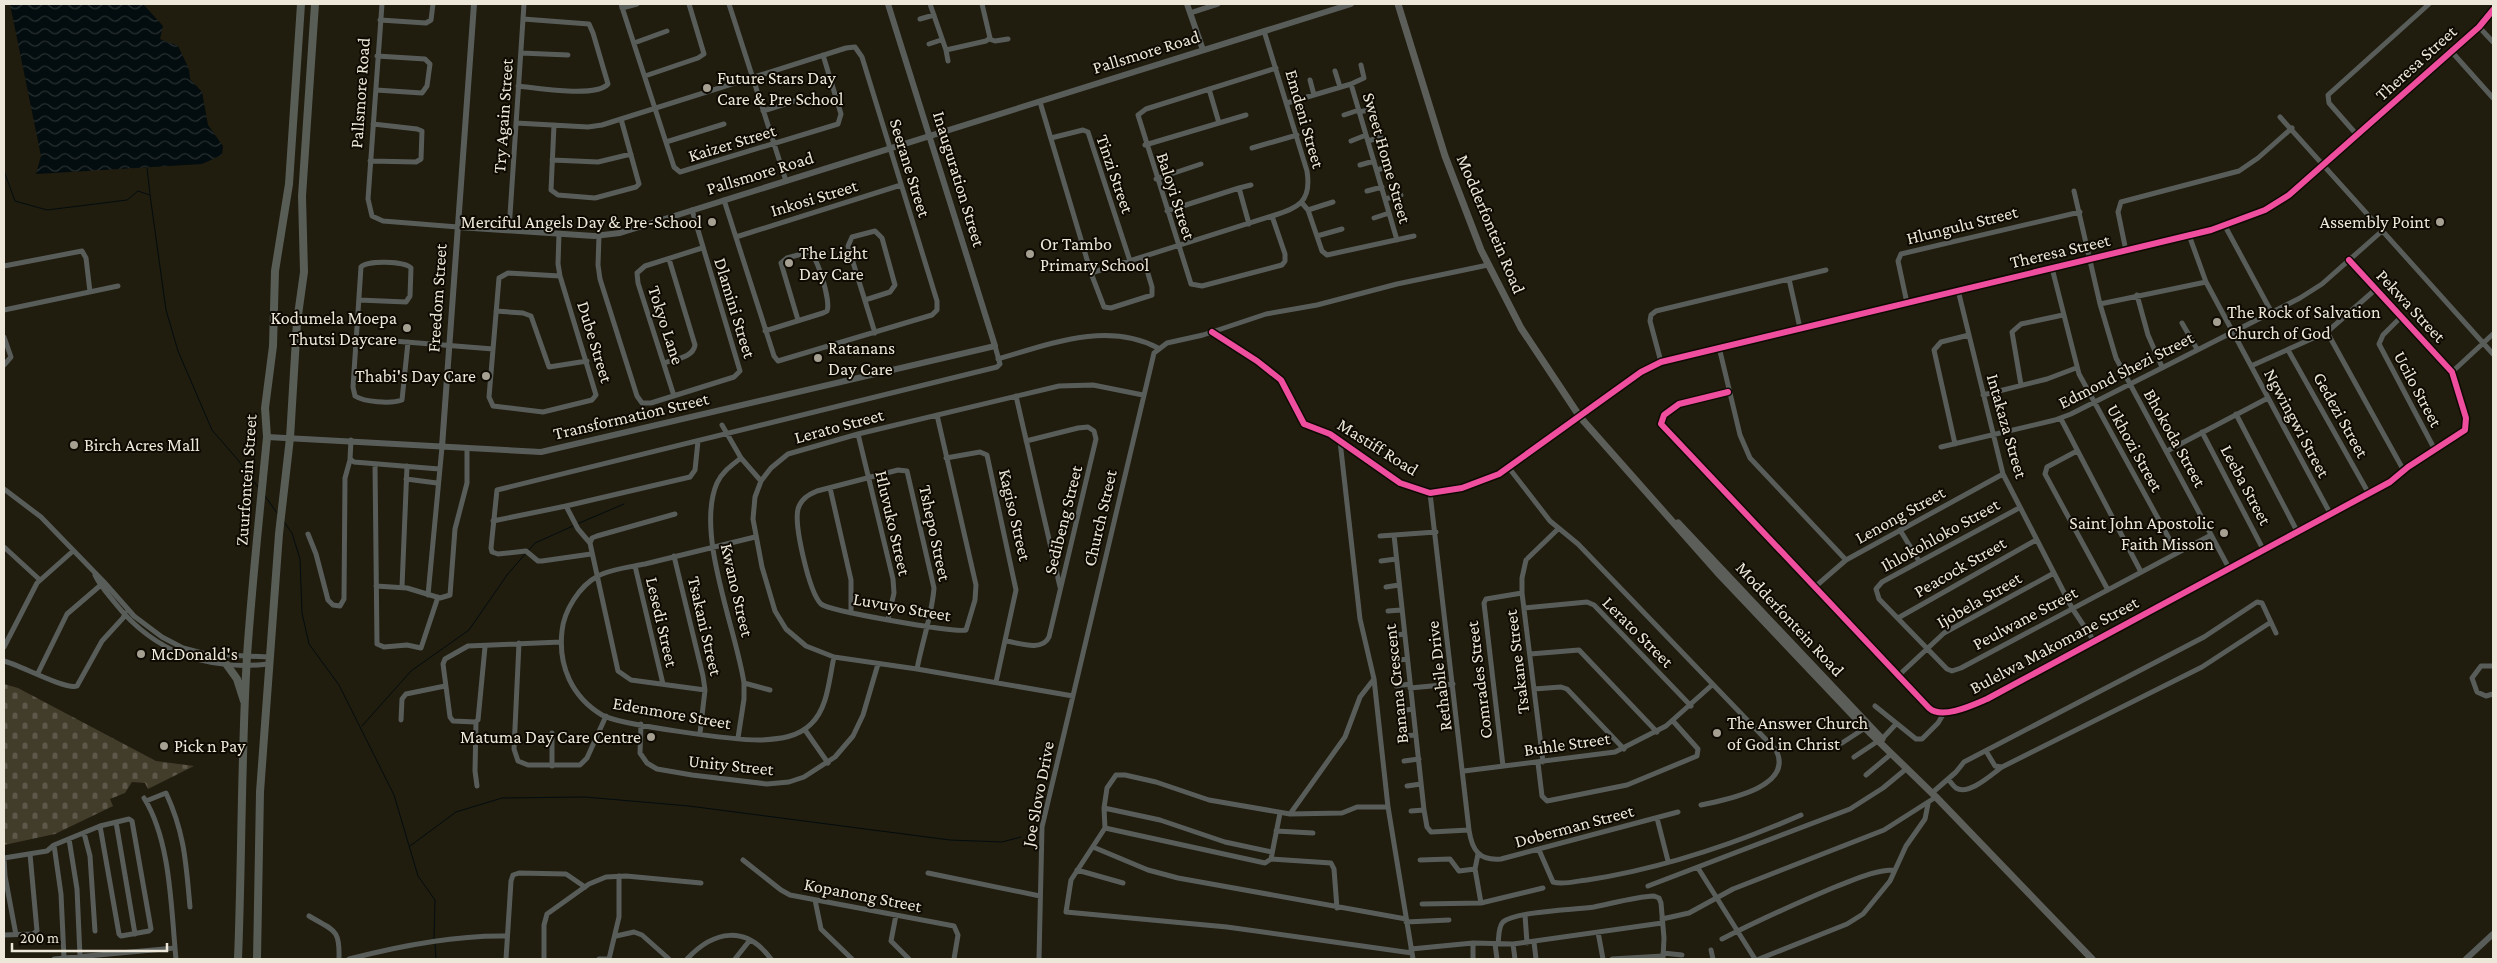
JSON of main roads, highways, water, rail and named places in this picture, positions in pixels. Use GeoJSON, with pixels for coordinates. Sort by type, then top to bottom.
{"type":"FeatureCollection","features":[{"type":"Feature","properties":{"kind":"main road","name":"Zuurfontein Street"},"geometry":{"type":"LineString","coordinates":[[238,959],[242,873],[242,760],[247,656],[267,437],[265,408],[274,336],[275,277],[289,184],[301,4]]}},
{"type":"Feature","properties":{"kind":"main road","name":"Zuurfontein Street"},"geometry":{"type":"LineString","coordinates":[[257,959],[260,792],[268,660],[290,438],[297,322],[304,272],[302,196],[315,4]]}},
{"type":"Feature","properties":{"kind":"main road","name":"Modderfontein Road"},"geometry":{"type":"LineString","coordinates":[[1398,4],[1450,170],[1488,265],[1521,328],[1580,417],[1717,572],[1865,728],[1880,740],[1891,754],[1919,780]]}},
{"type":"Feature","properties":{"kind":"main road","name":"Modderfontein Road"},"geometry":{"type":"LineString","coordinates":[[1636,480],[1648,490],[1880,740],[2092,959]]}},
{"type":"Feature","properties":{"kind":"main road"},"geometry":{"type":"LineString","coordinates":[[227,665],[237,679],[246,708]]}},
{"type":"Feature","properties":{"kind":"water"},"geometry":{"type":"Polygon","coordinates":[[[10,4],[143,4],[163,26],[160,39],[178,46],[189,69],[190,79],[202,92],[208,125],[223,146],[222,155],[202,164],[36,174],[41,156],[10,4]]]}},
{"type":"Feature","properties":{"kind":"waterway"},"geometry":{"type":"LineString","coordinates":[[147,168],[150,194]]}},
{"type":"Feature","properties":{"kind":"waterway"},"geometry":{"type":"LineString","coordinates":[[4,171],[15,201],[47,210],[127,200],[138,191],[150,195],[166,310],[178,351],[212,430],[258,487]]}},
{"type":"Feature","properties":{"kind":"waterway"},"geometry":{"type":"LineString","coordinates":[[265,496],[277,513]]}},
{"type":"Feature","properties":{"kind":"waterway"},"geometry":{"type":"LineString","coordinates":[[577,524],[624,504]]}},
{"type":"Feature","properties":{"kind":"waterway"},"geometry":{"type":"LineString","coordinates":[[284,522],[292,533],[300,559],[302,613],[309,644],[339,685],[394,795],[418,876],[435,900],[434,939]]}},
{"type":"Feature","properties":{"kind":"waterway"},"geometry":{"type":"LineString","coordinates":[[529,550],[535,543],[573,526]]}},
{"type":"Feature","properties":{"kind":"waterway"},"geometry":{"type":"LineString","coordinates":[[362,726],[411,671],[469,630],[507,575],[526,553]]}},
{"type":"Feature","properties":{"kind":"waterway"},"geometry":{"type":"LineString","coordinates":[[410,846],[456,812],[502,798],[585,797],[689,806],[950,840],[1002,842],[1021,837]]}},
{"type":"Feature","properties":{"kind":"waterway"},"geometry":{"type":"LineString","coordinates":[[435,943],[436,959]]}},
{"type":"Feature","properties":{"kind":"place","name":"Future Stars Day Care & Pre School"},"geometry":{"type":"Point","coordinates":[707,88]}},
{"type":"Feature","properties":{"kind":"place","name":"Merciful Angels Day & Pre-School"},"geometry":{"type":"Point","coordinates":[712,222]}},
{"type":"Feature","properties":{"kind":"place","name":"Assembly Point"},"geometry":{"type":"Point","coordinates":[2440,222]}},
{"type":"Feature","properties":{"kind":"place","name":"Or Tambo Primary School"},"geometry":{"type":"Point","coordinates":[1030,254]}},
{"type":"Feature","properties":{"kind":"place","name":"The Light Day Care"},"geometry":{"type":"Point","coordinates":[789,263]}},
{"type":"Feature","properties":{"kind":"place","name":"The Rock of Salvation Church of God"},"geometry":{"type":"Point","coordinates":[2217,322]}},
{"type":"Feature","properties":{"kind":"place","name":"Kodumela Moepa Thutsi Daycare"},"geometry":{"type":"Point","coordinates":[407,328]}},
{"type":"Feature","properties":{"kind":"place","name":"Ratanans Day Care"},"geometry":{"type":"Point","coordinates":[818,358]}},
{"type":"Feature","properties":{"kind":"place","name":"Thabi's Day Care"},"geometry":{"type":"Point","coordinates":[486,376]}},
{"type":"Feature","properties":{"kind":"place","name":"Birch Acres Mall"},"geometry":{"type":"Point","coordinates":[74,445]}},
{"type":"Feature","properties":{"kind":"place","name":"Saint John Apostolic Faith Misson"},"geometry":{"type":"Point","coordinates":[2224,533]}},
{"type":"Feature","properties":{"kind":"place","name":"McDonald's"},"geometry":{"type":"Point","coordinates":[141,654]}},
{"type":"Feature","properties":{"kind":"place","name":"The Answer Church of God in Christ"},"geometry":{"type":"Point","coordinates":[1717,733]}},
{"type":"Feature","properties":{"kind":"place","name":"Matuma Day Care Centre"},"geometry":{"type":"Point","coordinates":[651,737]}},
{"type":"Feature","properties":{"kind":"place","name":"Pick n Pay"},"geometry":{"type":"Point","coordinates":[164,746]}}]}
